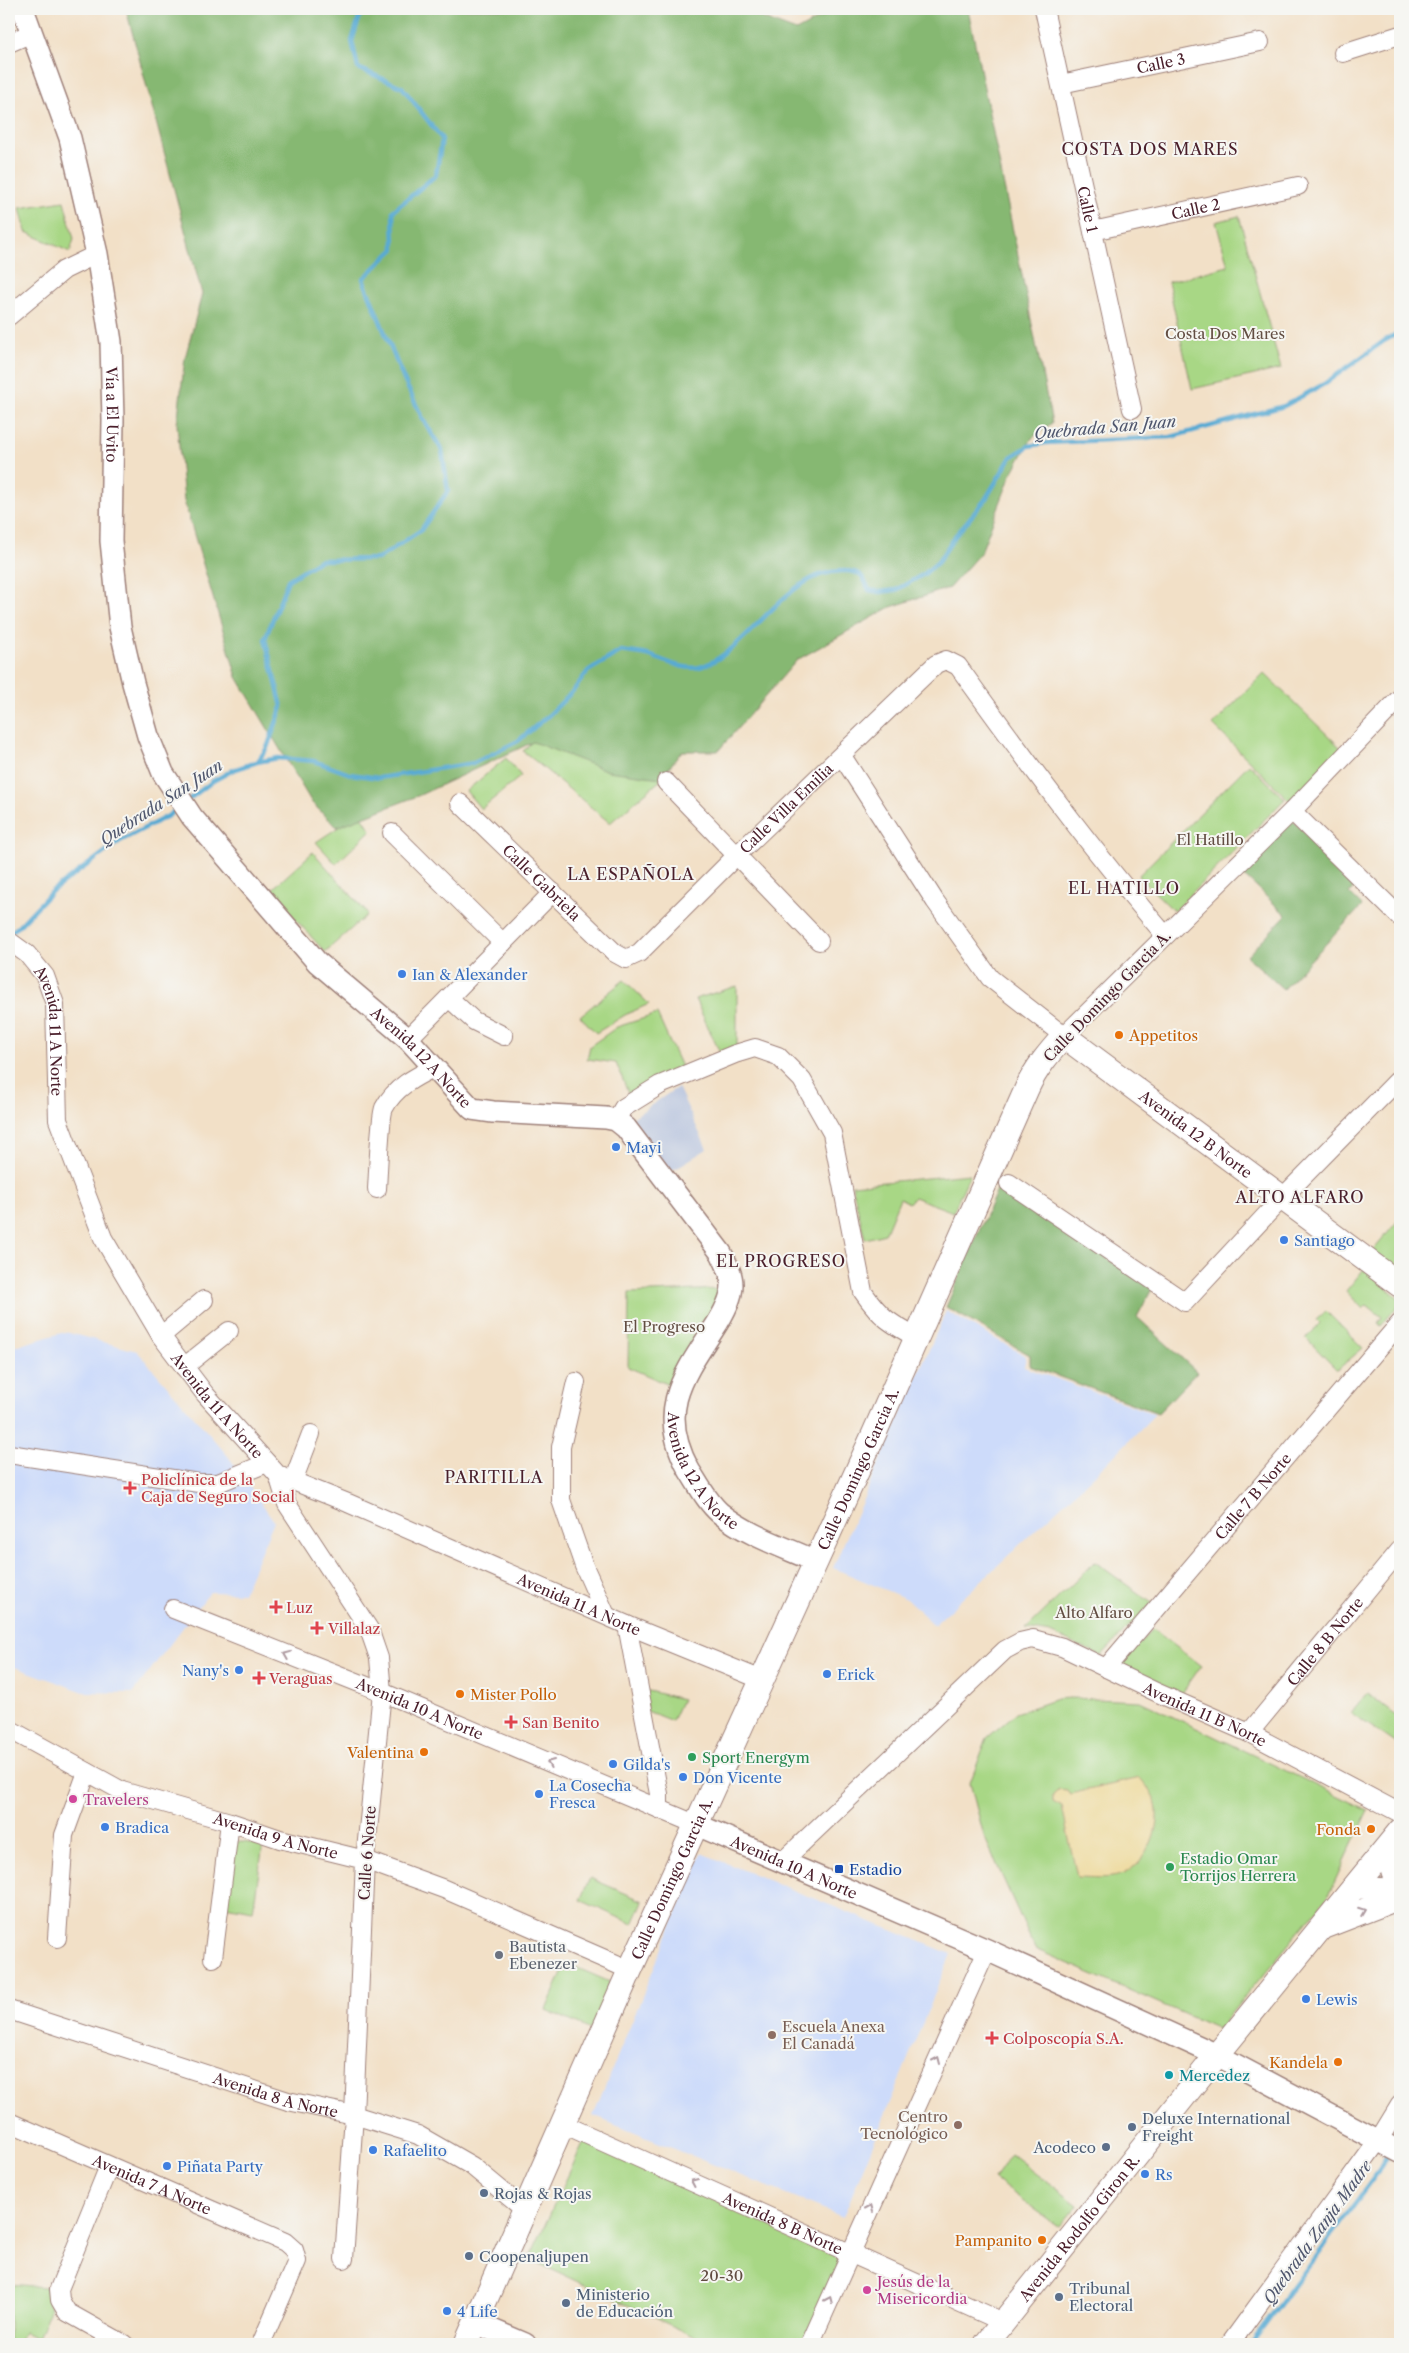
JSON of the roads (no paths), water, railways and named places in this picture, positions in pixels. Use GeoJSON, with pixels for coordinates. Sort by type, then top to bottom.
{"type":"FeatureCollection","features":[{"type":"Feature","properties":{"kind":"main road","name":"Avenida 12 B Norte"},"geometry":{"type":"LineString","coordinates":[[1064,1036],[1400,1285]]}},
{"type":"Feature","properties":{"kind":"main road","name":"Calle Domingo Garcia A."},"geometry":{"type":"LineString","coordinates":[[466,2344],[695,1824],[917,1338],[1032,1076],[1064,1036]]}},
{"type":"Feature","properties":{"kind":"main road"},"geometry":{"type":"LineString","coordinates":[[1398,1833],[1391,1854],[1391,1869],[1400,1882]]}},
{"type":"Feature","properties":{"kind":"main road","name":"Avenida Rodolfo Giron R."},"geometry":{"type":"LineString","coordinates":[[986,2344],[1217,2055],[1398,1833]]}},
{"type":"Feature","properties":{"kind":"main road"},"geometry":{"type":"LineString","coordinates":[[1324,1926],[1400,1897]]}},
{"type":"Feature","properties":{"kind":"street","name":"Vía a El Uvito"},"geometry":{"type":"LineString","coordinates":[[23,9],[70,138],[97,254],[112,342],[111,541],[120,627],[148,736],[163,773],[192,817]]}},
{"type":"Feature","properties":{"kind":"street","name":"Calle 1"},"geometry":{"type":"LineString","coordinates":[[1044,9],[1132,409]]}},
{"type":"Feature","properties":{"kind":"street"},"geometry":{"type":"LineString","coordinates":[[9,43],[32,33]]}},
{"type":"Feature","properties":{"kind":"street"},"geometry":{"type":"LineString","coordinates":[[1343,53],[1400,35]]}},
{"type":"Feature","properties":{"kind":"street","name":"Calle 3"},"geometry":{"type":"LineString","coordinates":[[1061,84],[1260,42]]}},
{"type":"Feature","properties":{"kind":"street","name":"Calle 2"},"geometry":{"type":"LineString","coordinates":[[1093,231],[1298,186]]}},
{"type":"Feature","properties":{"kind":"street"},"geometry":{"type":"LineString","coordinates":[[9,316],[64,270],[97,254]]}},
{"type":"Feature","properties":{"kind":"street","name":"Calle Villa Emilia"},"geometry":{"type":"LineString","coordinates":[[626,959],[638,953],[936,664],[946,660],[958,666],[1096,853],[1166,935]]}},
{"type":"Feature","properties":{"kind":"street","name":"Calle Domingo Garcia A."},"geometry":{"type":"LineString","coordinates":[[1064,1036],[1292,811],[1400,698]]}},
{"type":"Feature","properties":{"kind":"street"},"geometry":{"type":"LineString","coordinates":[[842,756],[935,901],[990,978],[1064,1036]]}},
{"type":"Feature","properties":{"kind":"street"},"geometry":{"type":"LineString","coordinates":[[666,782],[738,854],[820,941]]}},
{"type":"Feature","properties":{"kind":"street","name":"Calle Gabriela"},"geometry":{"type":"LineString","coordinates":[[460,803],[615,953],[626,959]]}},
{"type":"Feature","properties":{"kind":"street"},"geometry":{"type":"LineString","coordinates":[[1292,811],[1400,917]]}},
{"type":"Feature","properties":{"kind":"street","name":"Avenida 12 A Norte"},"geometry":{"type":"LineString","coordinates":[[192,817],[317,962],[408,1039],[472,1109],[493,1112],[594,1117],[616,1120],[626,1128],[721,1254],[729,1269],[732,1283],[732,1292],[720,1320],[689,1366],[677,1395],[673,1419],[677,1441],[686,1464],[700,1490],[719,1512],[757,1535],[815,1561]]}},
{"type":"Feature","properties":{"kind":"street"},"geometry":{"type":"LineString","coordinates":[[392,833],[503,943]]}},
{"type":"Feature","properties":{"kind":"street"},"geometry":{"type":"LineString","coordinates":[[408,1039],[553,892]]}},
{"type":"Feature","properties":{"kind":"street","name":"Avenida 11 A Norte"},"geometry":{"type":"LineString","coordinates":[[9,941],[27,954],[45,976],[55,1004],[58,1120],[103,1238],[161,1336],[184,1367],[205,1394],[279,1473],[627,1625],[762,1680]]}},
{"type":"Feature","properties":{"kind":"street"},"geometry":{"type":"LineString","coordinates":[[449,998],[474,1021],[504,1036]]}},
{"type":"Feature","properties":{"kind":"street"},"geometry":{"type":"LineString","coordinates":[[616,1120],[623,1108],[660,1085],[735,1054],[755,1048],[778,1056],[802,1080],[832,1133],[863,1292],[877,1312],[895,1326],[917,1338]]}},
{"type":"Feature","properties":{"kind":"street"},"geometry":{"type":"LineString","coordinates":[[377,1189],[383,1109],[410,1079],[435,1067]]}},
{"type":"Feature","properties":{"kind":"street"},"geometry":{"type":"LineString","coordinates":[[1009,1183],[1185,1302],[1282,1198],[1400,1078]]}},
{"type":"Feature","properties":{"kind":"street"},"geometry":{"type":"LineString","coordinates":[[161,1336],[204,1300]]}},
{"type":"Feature","properties":{"kind":"street","name":"Calle 7 B Norte"},"geometry":{"type":"LineString","coordinates":[[1106,1668],[1400,1323]]}},
{"type":"Feature","properties":{"kind":"street"},"geometry":{"type":"LineString","coordinates":[[184,1367],[229,1331]]}},
{"type":"Feature","properties":{"kind":"street"},"geometry":{"type":"LineString","coordinates":[[576,1382],[561,1447],[560,1500],[584,1566],[606,1615]]}},
{"type":"Feature","properties":{"kind":"street"},"geometry":{"type":"LineString","coordinates":[[9,1454],[199,1483],[218,1483],[279,1473],[311,1434]]}},
{"type":"Feature","properties":{"kind":"street","name":"Calle 6 Norte"},"geometry":{"type":"LineString","coordinates":[[279,1473],[287,1504],[369,1629],[379,1658],[382,1692],[365,1860],[354,2115],[344,2259]]}},
{"type":"Feature","properties":{"kind":"street","name":"Calle 8 B Norte"},"geometry":{"type":"LineString","coordinates":[[1249,1733],[1400,1550]]}},
{"type":"Feature","properties":{"kind":"street","name":"Avenida 10 A Norte"},"geometry":{"type":"LineString","coordinates":[[173,1609],[382,1692],[987,1950],[1217,2055],[1388,2146]]}},
{"type":"Feature","properties":{"kind":"street"},"geometry":{"type":"LineString","coordinates":[[627,1625],[660,1794],[659,1810]]}},
{"type":"Feature","properties":{"kind":"street","name":"Avenida 11 B Norte"},"geometry":{"type":"LineString","coordinates":[[782,1862],[1005,1650],[1020,1642],[1033,1639],[1062,1647],[1249,1733],[1400,1813]]}},
{"type":"Feature","properties":{"kind":"street","name":"Avenida 9 A Norte"},"geometry":{"type":"LineString","coordinates":[[9,1729],[122,1792],[280,1838],[365,1860],[444,1889],[630,1970]]}},
{"type":"Feature","properties":{"kind":"street"},"geometry":{"type":"LineString","coordinates":[[57,1938],[64,1835],[87,1772]]}},
{"type":"Feature","properties":{"kind":"street"},"geometry":{"type":"LineString","coordinates":[[213,1958],[230,1822]]}},
{"type":"Feature","properties":{"kind":"street"},"geometry":{"type":"LineString","coordinates":[[1354,1888],[1400,1888]]}},
{"type":"Feature","properties":{"kind":"street"},"geometry":{"type":"LineString","coordinates":[[810,2344],[987,1950]]}},
{"type":"Feature","properties":{"kind":"street","name":"Avenida 8 A Norte"},"geometry":{"type":"LineString","coordinates":[[9,2010],[288,2101],[354,2115],[418,2135],[472,2166],[526,2210]]}},
{"type":"Feature","properties":{"kind":"street"},"geometry":{"type":"LineString","coordinates":[[1230,2344],[1388,2146],[1400,2105]]}},
{"type":"Feature","properties":{"kind":"street","name":"Avenida 7 A Norte"},"geometry":{"type":"LineString","coordinates":[[9,2122],[285,2242],[294,2250],[297,2261],[261,2344]]}},
{"type":"Feature","properties":{"kind":"street","name":"Avenida 8 B Norte"},"geometry":{"type":"LineString","coordinates":[[563,2124],[1003,2322]]}},
{"type":"Feature","properties":{"kind":"street"},"geometry":{"type":"LineString","coordinates":[[109,2166],[59,2289],[60,2300],[67,2312],[124,2344]]}},
{"type":"Feature","properties":{"kind":"street"},"geometry":{"type":"LineString","coordinates":[[476,2323],[525,2344]]}},
{"type":"Feature","properties":{"kind":"waterway"},"geometry":{"type":"LineString","coordinates":[[258,761],[267,748],[282,707],[265,639],[288,580],[320,560],[378,559],[421,530],[448,491],[442,450],[423,419],[404,380],[363,279],[394,249],[393,211],[436,175],[442,139],[402,87],[358,68],[352,41],[362,9]]}},
{"type":"Feature","properties":{"kind":"waterway","name":"Quebrada San Juan"},"geometry":{"type":"LineString","coordinates":[[188,800],[213,781],[233,770],[257,762],[278,758],[314,761],[350,774],[379,778],[474,763],[518,741],[549,715],[573,691],[588,671],[621,651],[648,655],[683,667],[703,666],[721,657],[738,643],[788,595],[805,582],[824,573],[852,572],[862,577],[869,590],[880,592],[896,590],[924,574],[938,562],[955,536],[985,500],[1011,457],[1029,446],[1045,443],[1171,437],[1284,406],[1324,384],[1384,341],[1400,332]]}},
{"type":"Feature","properties":{"kind":"waterway","name":"Quebrada San Juan"},"geometry":{"type":"LineString","coordinates":[[9,933],[18,927],[52,891],[120,841],[168,816],[178,808]]}},
{"type":"Feature","properties":{"kind":"waterway","name":"Quebrada Zanja Madre"},"geometry":{"type":"LineString","coordinates":[[1394,2141],[1400,2132]]}},
{"type":"Feature","properties":{"kind":"waterway","name":"Quebrada Zanja Madre"},"geometry":{"type":"LineString","coordinates":[[1251,2344],[1378,2172],[1388,2153]]}},
{"type":"Feature","properties":{"kind":"place","name":"Ian & Alexander"},"geometry":{"type":"Point","coordinates":[402,974]}},
{"type":"Feature","properties":{"kind":"place","name":"Appetitos"},"geometry":{"type":"Point","coordinates":[1119,1035]}},
{"type":"Feature","properties":{"kind":"place","name":"Mayi"},"geometry":{"type":"Point","coordinates":[616,1147]}},
{"type":"Feature","properties":{"kind":"place","name":"Santiago"},"geometry":{"type":"Point","coordinates":[1284,1240]}},
{"type":"Feature","properties":{"kind":"place","name":"Policlínica de la Caja de Seguro Social"},"geometry":{"type":"Point","coordinates":[130,1488]}},
{"type":"Feature","properties":{"kind":"place","name":"Luz"},"geometry":{"type":"Point","coordinates":[276,1607]}},
{"type":"Feature","properties":{"kind":"place","name":"Villalaz"},"geometry":{"type":"Point","coordinates":[317,1628]}},
{"type":"Feature","properties":{"kind":"place","name":"Nany's"},"geometry":{"type":"Point","coordinates":[239,1670]}},
{"type":"Feature","properties":{"kind":"place","name":"Erick"},"geometry":{"type":"Point","coordinates":[827,1674]}},
{"type":"Feature","properties":{"kind":"place","name":"Veraguas"},"geometry":{"type":"Point","coordinates":[259,1678]}},
{"type":"Feature","properties":{"kind":"place","name":"Mister Pollo"},"geometry":{"type":"Point","coordinates":[460,1694]}},
{"type":"Feature","properties":{"kind":"place","name":"San Benito"},"geometry":{"type":"Point","coordinates":[511,1722]}},
{"type":"Feature","properties":{"kind":"place","name":"Valentina"},"geometry":{"type":"Point","coordinates":[424,1752]}},
{"type":"Feature","properties":{"kind":"place","name":"Sport Energym"},"geometry":{"type":"Point","coordinates":[692,1757]}},
{"type":"Feature","properties":{"kind":"place","name":"Gilda's"},"geometry":{"type":"Point","coordinates":[613,1764]}},
{"type":"Feature","properties":{"kind":"place","name":"Don Vicente"},"geometry":{"type":"Point","coordinates":[683,1777]}},
{"type":"Feature","properties":{"kind":"place","name":"La Cosecha Fresca"},"geometry":{"type":"Point","coordinates":[539,1794]}},
{"type":"Feature","properties":{"kind":"place","name":"Travelers"},"geometry":{"type":"Point","coordinates":[73,1799]}},
{"type":"Feature","properties":{"kind":"place","name":"Bradica"},"geometry":{"type":"Point","coordinates":[105,1827]}},
{"type":"Feature","properties":{"kind":"place","name":"Fonda"},"geometry":{"type":"Point","coordinates":[1371,1829]}},
{"type":"Feature","properties":{"kind":"place","name":"Estadio Omar Torrijos Herrera"},"geometry":{"type":"Point","coordinates":[1170,1867]}},
{"type":"Feature","properties":{"kind":"place","name":"Estadio"},"geometry":{"type":"Point","coordinates":[839,1869]}},
{"type":"Feature","properties":{"kind":"place","name":"Bautista Ebenezer"},"geometry":{"type":"Point","coordinates":[499,1955]}},
{"type":"Feature","properties":{"kind":"place","name":"Lewis"},"geometry":{"type":"Point","coordinates":[1306,1999]}},
{"type":"Feature","properties":{"kind":"place","name":"Escuela Anexa El Canadá"},"geometry":{"type":"Point","coordinates":[772,2035]}},
{"type":"Feature","properties":{"kind":"place","name":"Colposcopía S.A."},"geometry":{"type":"Point","coordinates":[992,2038]}},
{"type":"Feature","properties":{"kind":"place","name":"Kandela"},"geometry":{"type":"Point","coordinates":[1338,2062]}},
{"type":"Feature","properties":{"kind":"place","name":"Mercedez"},"geometry":{"type":"Point","coordinates":[1169,2075]}},
{"type":"Feature","properties":{"kind":"place","name":"Centro Tecnológico"},"geometry":{"type":"Point","coordinates":[958,2125]}},
{"type":"Feature","properties":{"kind":"place","name":"Deluxe International Freight"},"geometry":{"type":"Point","coordinates":[1132,2127]}},
{"type":"Feature","properties":{"kind":"place","name":"Acodeco"},"geometry":{"type":"Point","coordinates":[1106,2147]}},
{"type":"Feature","properties":{"kind":"place","name":"Rafaelito"},"geometry":{"type":"Point","coordinates":[373,2150]}},
{"type":"Feature","properties":{"kind":"place","name":"Piñata Party"},"geometry":{"type":"Point","coordinates":[167,2166]}},
{"type":"Feature","properties":{"kind":"place","name":"Rs"},"geometry":{"type":"Point","coordinates":[1145,2174]}},
{"type":"Feature","properties":{"kind":"place","name":"Rojas & Rojas"},"geometry":{"type":"Point","coordinates":[484,2193]}},
{"type":"Feature","properties":{"kind":"place","name":"Pampanito"},"geometry":{"type":"Point","coordinates":[1042,2240]}},
{"type":"Feature","properties":{"kind":"place","name":"Coopenaljupen"},"geometry":{"type":"Point","coordinates":[469,2256]}},
{"type":"Feature","properties":{"kind":"place","name":"Jesús de la Misericordia"},"geometry":{"type":"Point","coordinates":[867,2290]}},
{"type":"Feature","properties":{"kind":"place","name":"Tribunal Electoral"},"geometry":{"type":"Point","coordinates":[1059,2297]}},
{"type":"Feature","properties":{"kind":"place","name":"Ministerio de Educación"},"geometry":{"type":"Point","coordinates":[566,2303]}},
{"type":"Feature","properties":{"kind":"place","name":"4 Life"},"geometry":{"type":"Point","coordinates":[447,2311]}},
{"type":"Feature","properties":{"kind":"district","name":"COSTA DOS MARES"},"geometry":{"type":"Point","coordinates":[1150,149]}},
{"type":"Feature","properties":{"kind":"district","name":"LA ESPAÑOLA"},"geometry":{"type":"Point","coordinates":[631,874]}},
{"type":"Feature","properties":{"kind":"district","name":"EL HATILLO"},"geometry":{"type":"Point","coordinates":[1124,888]}},
{"type":"Feature","properties":{"kind":"district","name":"ALTO ALFARO"},"geometry":{"type":"Point","coordinates":[1300,1197]}},
{"type":"Feature","properties":{"kind":"district","name":"EL PROGRESO"},"geometry":{"type":"Point","coordinates":[781,1261]}},
{"type":"Feature","properties":{"kind":"district","name":"PARITILLA"},"geometry":{"type":"Point","coordinates":[494,1477]}},
{"type":"Feature","properties":{"kind":"park label","name":"Costa Dos Mares"},"geometry":{"type":"Point","coordinates":[1225,333]}},
{"type":"Feature","properties":{"kind":"park label","name":"El Hatillo"},"geometry":{"type":"Point","coordinates":[1210,839]}},
{"type":"Feature","properties":{"kind":"park label","name":"El Progreso"},"geometry":{"type":"Point","coordinates":[664,1326]}},
{"type":"Feature","properties":{"kind":"park label","name":"Alto Alfaro"},"geometry":{"type":"Point","coordinates":[1094,1612]}},
{"type":"Feature","properties":{"kind":"park label","name":"20-30"},"geometry":{"type":"Point","coordinates":[722,2275]}}]}
